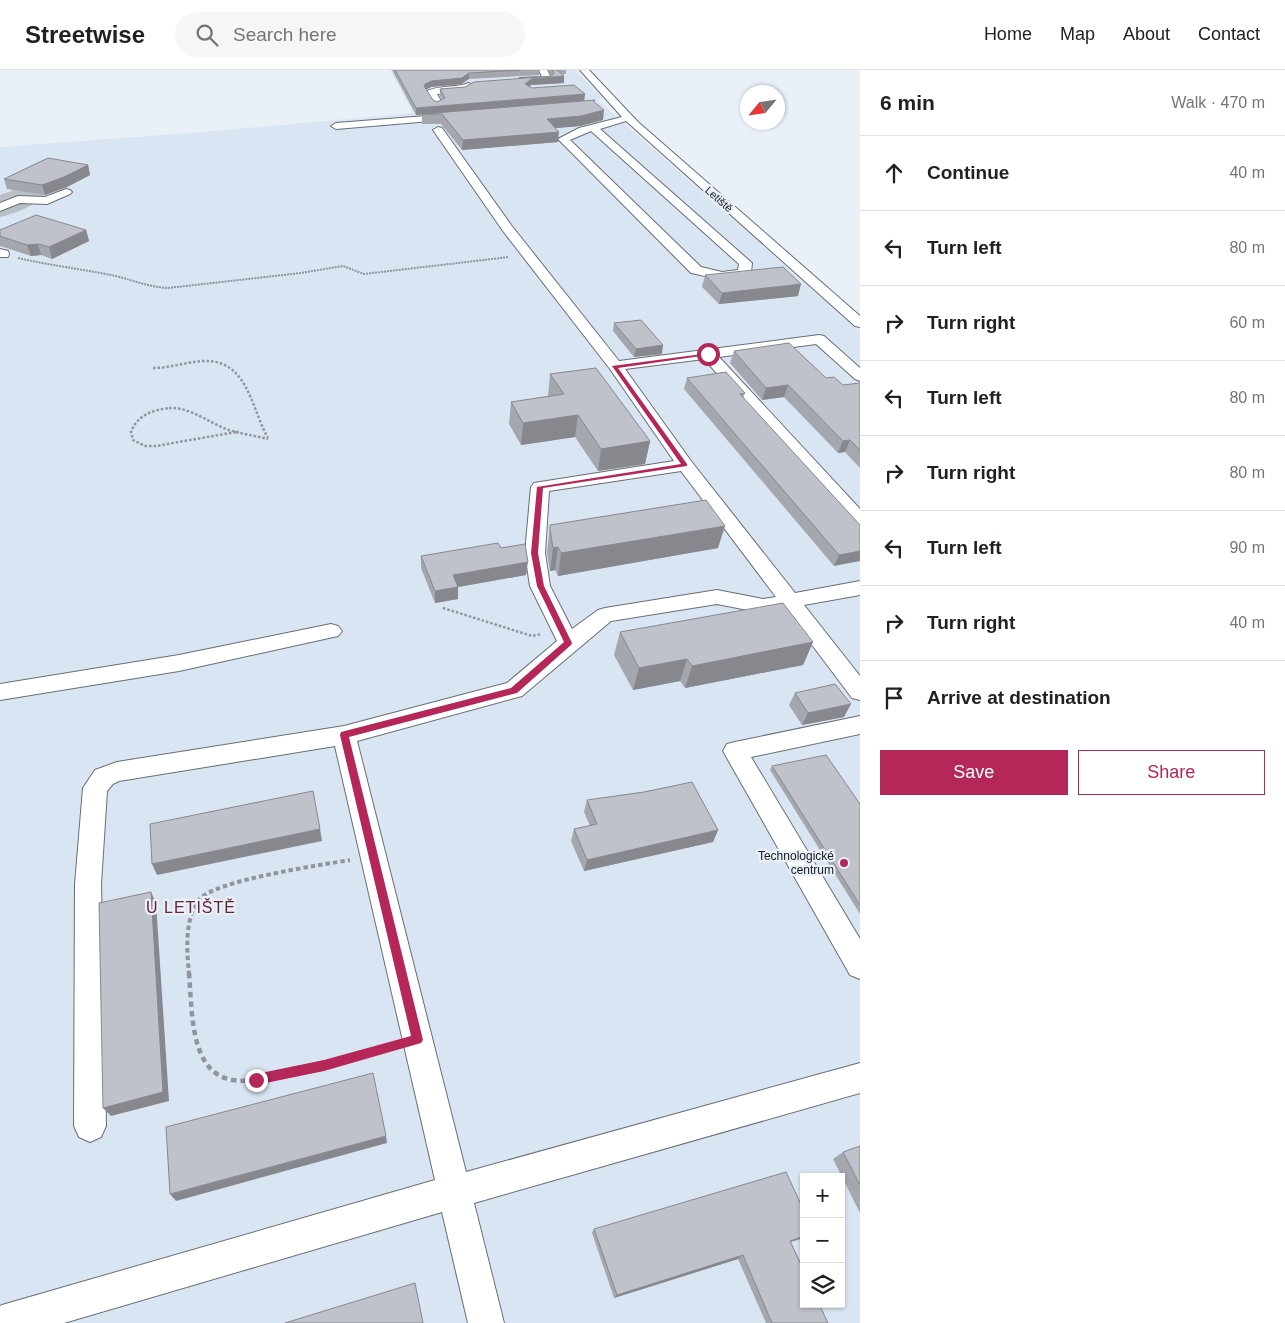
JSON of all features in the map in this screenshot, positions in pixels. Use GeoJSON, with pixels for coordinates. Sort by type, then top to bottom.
{"type":"FeatureCollection","features":[{"type":"Feature","properties":{"kind":"street"},"geometry":{"type":"LineString","coordinates":[[509,82],[548,79],[543,70]]}},
{"type":"Feature","properties":{"kind":"street","name":"Letiště"},"geometry":{"type":"LineString","coordinates":[[584,70],[598,85],[609,103],[860,323]]}},
{"type":"Feature","properties":{"kind":"street"},"geometry":{"type":"LineString","coordinates":[[438,104],[431,92],[465,89],[470,84],[480,88],[462,94],[466,100]]}},
{"type":"Feature","properties":{"kind":"street"},"geometry":{"type":"LineString","coordinates":[[582,86],[598,85]]}},
{"type":"Feature","properties":{"kind":"street"},"geometry":{"type":"LineString","coordinates":[[516,91],[554,88]]}},
{"type":"Feature","properties":{"kind":"street"},"geometry":{"type":"LineString","coordinates":[[336,126],[465,116]]}},
{"type":"Feature","properties":{"kind":"street"},"geometry":{"type":"LineString","coordinates":[[593,128],[746,263],[744,273],[722,276],[696,270],[563,139],[583,130],[628,118]]}},
{"type":"Feature","properties":{"kind":"street"},"geometry":{"type":"LineString","coordinates":[[438,130],[507,228],[615,366],[685,465],[860,692]]}},
{"type":"Feature","properties":{"kind":"street"},"geometry":{"type":"LineString","coordinates":[[0,208],[18,199],[47,201],[66,192]]}},
{"type":"Feature","properties":{"kind":"street"},"geometry":{"type":"LineString","coordinates":[[615,366],[819,338],[860,376]]}},
{"type":"Feature","properties":{"kind":"street"},"geometry":{"type":"LineString","coordinates":[[708,354],[860,520]]}},
{"type":"Feature","properties":{"kind":"street"},"geometry":{"type":"LineString","coordinates":[[566,637],[540,586],[535,553],[540,487],[685,465]]}},
{"type":"Feature","properties":{"kind":"street"},"geometry":{"type":"LineString","coordinates":[[90,1126],[88,884],[95,788],[104,777],[118,772],[344,735],[514,690],[566,637],[605,615],[717,597],[763,606],[860,588]]}},
{"type":"Feature","properties":{"kind":"street"},"geometry":{"type":"LineString","coordinates":[[0,692],[179,663],[331,631]]}},
{"type":"Feature","properties":{"kind":"street"},"geometry":{"type":"LineString","coordinates":[[860,724],[734,751],[860,965]]}},
{"type":"Feature","properties":{"kind":"street"},"geometry":{"type":"LineString","coordinates":[[344,735],[486,1323]]}},
{"type":"Feature","properties":{"kind":"street"},"geometry":{"type":"LineString","coordinates":[[2,1323],[453,1192],[860,1078]]}},
{"type":"Feature","properties":{"kind":"path"},"geometry":{"type":"LineString","coordinates":[[1,254],[62,268],[112,275],[154,287],[168,288],[301,273],[331,267],[343,266],[364,274],[529,256]]}},
{"type":"Feature","properties":{"kind":"path"},"geometry":{"type":"LineString","coordinates":[[153,368],[207,361],[228,365],[238,372],[247,387],[260,427],[268,439],[217,426],[184,409],[175,408],[148,413],[137,422],[130,436],[138,445],[154,448],[239,432]]}},
{"type":"Feature","properties":{"kind":"path"},"geometry":{"type":"LineString","coordinates":[[443,608],[532,636],[566,637]]}},
{"type":"Feature","properties":{"kind":"path"},"geometry":{"type":"LineString","coordinates":[[373,856],[249,880],[200,898],[192,911],[187,942],[198,1047],[204,1063],[215,1075],[229,1081],[256,1080],[417,1040]]}},
{"type":"Feature","properties":{"kind":"shaded area"},"geometry":{"type":"Polygon","coordinates":[[[390,70],[575,70],[603,98],[598,100],[610,111],[860,331],[860,1323],[0,1323],[0,147],[203,132],[413,113],[390,70]]]}},
{"type":"Feature","properties":{"kind":"building"},"geometry":{"type":"Polygon","coordinates":[[[395,70],[521,70],[469,73],[462,78],[431,81],[424,86],[433,100],[437,102],[445,98],[440,89],[465,87],[474,82],[552,76],[554,73],[552,70],[557,70],[564,76],[531,79],[525,84],[532,88],[574,85],[585,94],[416,108],[395,70]]]}},
{"type":"Feature","properties":{"kind":"building"},"geometry":{"type":"Polygon","coordinates":[[[595,100],[593,101],[604,110],[581,116],[547,119],[559,132],[463,140],[442,114],[422,114],[595,100]]]}},
{"type":"Feature","properties":{"kind":"building"},"geometry":{"type":"Polygon","coordinates":[[[48,158],[88,165],[42,185],[4,179],[48,158]]]}},
{"type":"Feature","properties":{"kind":"building"},"geometry":{"type":"Polygon","coordinates":[[[36,215],[86,230],[49,247],[38,244],[27,245],[0,236],[0,230],[36,215]]]}},
{"type":"Feature","properties":{"kind":"building"},"geometry":{"type":"Polygon","coordinates":[[[783,267],[801,284],[722,293],[705,275],[783,267]]]}},
{"type":"Feature","properties":{"kind":"building"},"geometry":{"type":"Polygon","coordinates":[[[641,320],[663,345],[636,349],[614,323],[641,320]]]}},
{"type":"Feature","properties":{"kind":"building"},"geometry":{"type":"Polygon","coordinates":[[[789,343],[826,378],[834,377],[843,385],[860,383],[860,450],[850,440],[843,441],[788,385],[766,388],[734,351],[789,343]]]}},
{"type":"Feature","properties":{"kind":"building"},"geometry":{"type":"Polygon","coordinates":[[[596,368],[650,441],[601,449],[578,415],[523,423],[511,402],[564,394],[550,374],[596,368]]]}},
{"type":"Feature","properties":{"kind":"building"},"geometry":{"type":"Polygon","coordinates":[[[726,372],[745,393],[740,394],[860,525],[860,551],[839,555],[687,378],[726,372]]]}},
{"type":"Feature","properties":{"kind":"building"},"geometry":{"type":"Polygon","coordinates":[[[706,500],[725,526],[561,553],[558,547],[553,548],[550,525],[706,500]]]}},
{"type":"Feature","properties":{"kind":"building"},"geometry":{"type":"Polygon","coordinates":[[[498,543],[501,548],[525,544],[528,562],[453,575],[458,587],[435,591],[421,556],[498,543]]]}},
{"type":"Feature","properties":{"kind":"building"},"geometry":{"type":"Polygon","coordinates":[[[783,603],[813,642],[692,666],[687,659],[639,668],[620,632],[783,603]]]}},
{"type":"Feature","properties":{"kind":"building"},"geometry":{"type":"Polygon","coordinates":[[[835,684],[851,704],[808,713],[795,693],[835,684]]]}},
{"type":"Feature","properties":{"kind":"building","name":"Technologické centrum"},"geometry":{"type":"Polygon","coordinates":[[[826,755],[860,804],[860,905],[772,766],[826,755]]]}},
{"type":"Feature","properties":{"kind":"building"},"geometry":{"type":"Polygon","coordinates":[[[692,782],[718,830],[587,860],[574,829],[597,824],[587,800],[644,792],[692,782]]]}},
{"type":"Feature","properties":{"kind":"building"},"geometry":{"type":"Polygon","coordinates":[[[313,791],[320,829],[152,864],[150,824],[313,791]]]}},
{"type":"Feature","properties":{"kind":"building"},"geometry":{"type":"Polygon","coordinates":[[[151,892],[163,1092],[103,1108],[99,903],[151,892]]]}},
{"type":"Feature","properties":{"kind":"building"},"geometry":{"type":"Polygon","coordinates":[[[373,1073],[386,1136],[170,1194],[166,1127],[373,1073]]]}},
{"type":"Feature","properties":{"kind":"building"},"geometry":{"type":"Polygon","coordinates":[[[860,1146],[860,1185],[843,1152],[860,1146]]]}},
{"type":"Feature","properties":{"kind":"building"},"geometry":{"type":"Polygon","coordinates":[[[786,1172],[800,1202],[800,1237],[790,1241],[800,1262],[800,1308],[821,1308],[828,1323],[772,1323],[743,1255],[617,1295],[594,1229],[786,1172]]]}},
{"type":"Feature","properties":{"kind":"building"},"geometry":{"type":"Polygon","coordinates":[[[415,1283],[423,1323],[285,1323],[415,1283]]]}},
{"type":"Feature","properties":{"kind":"taxiway"},"geometry":{"type":"LineString","coordinates":[[0,207],[28,194]]}},
{"type":"Feature","properties":{"kind":"place","name":"Technologické centrum"},"geometry":{"type":"Point","coordinates":[844,863]}},
{"type":"Feature","properties":{"kind":"district","name":"U LETIŠTĚ"},"geometry":{"type":"Point","coordinates":[191,907]}},
{"type":"Feature","properties":{"kind":"route"},"geometry":{"type":"LineString","coordinates":[[256,1080],[324,1065],[417,1040],[344,735],[514,690],[569,643],[540,586],[535,553],[540,487],[685,465],[615,366],[708,354]]}}]}
